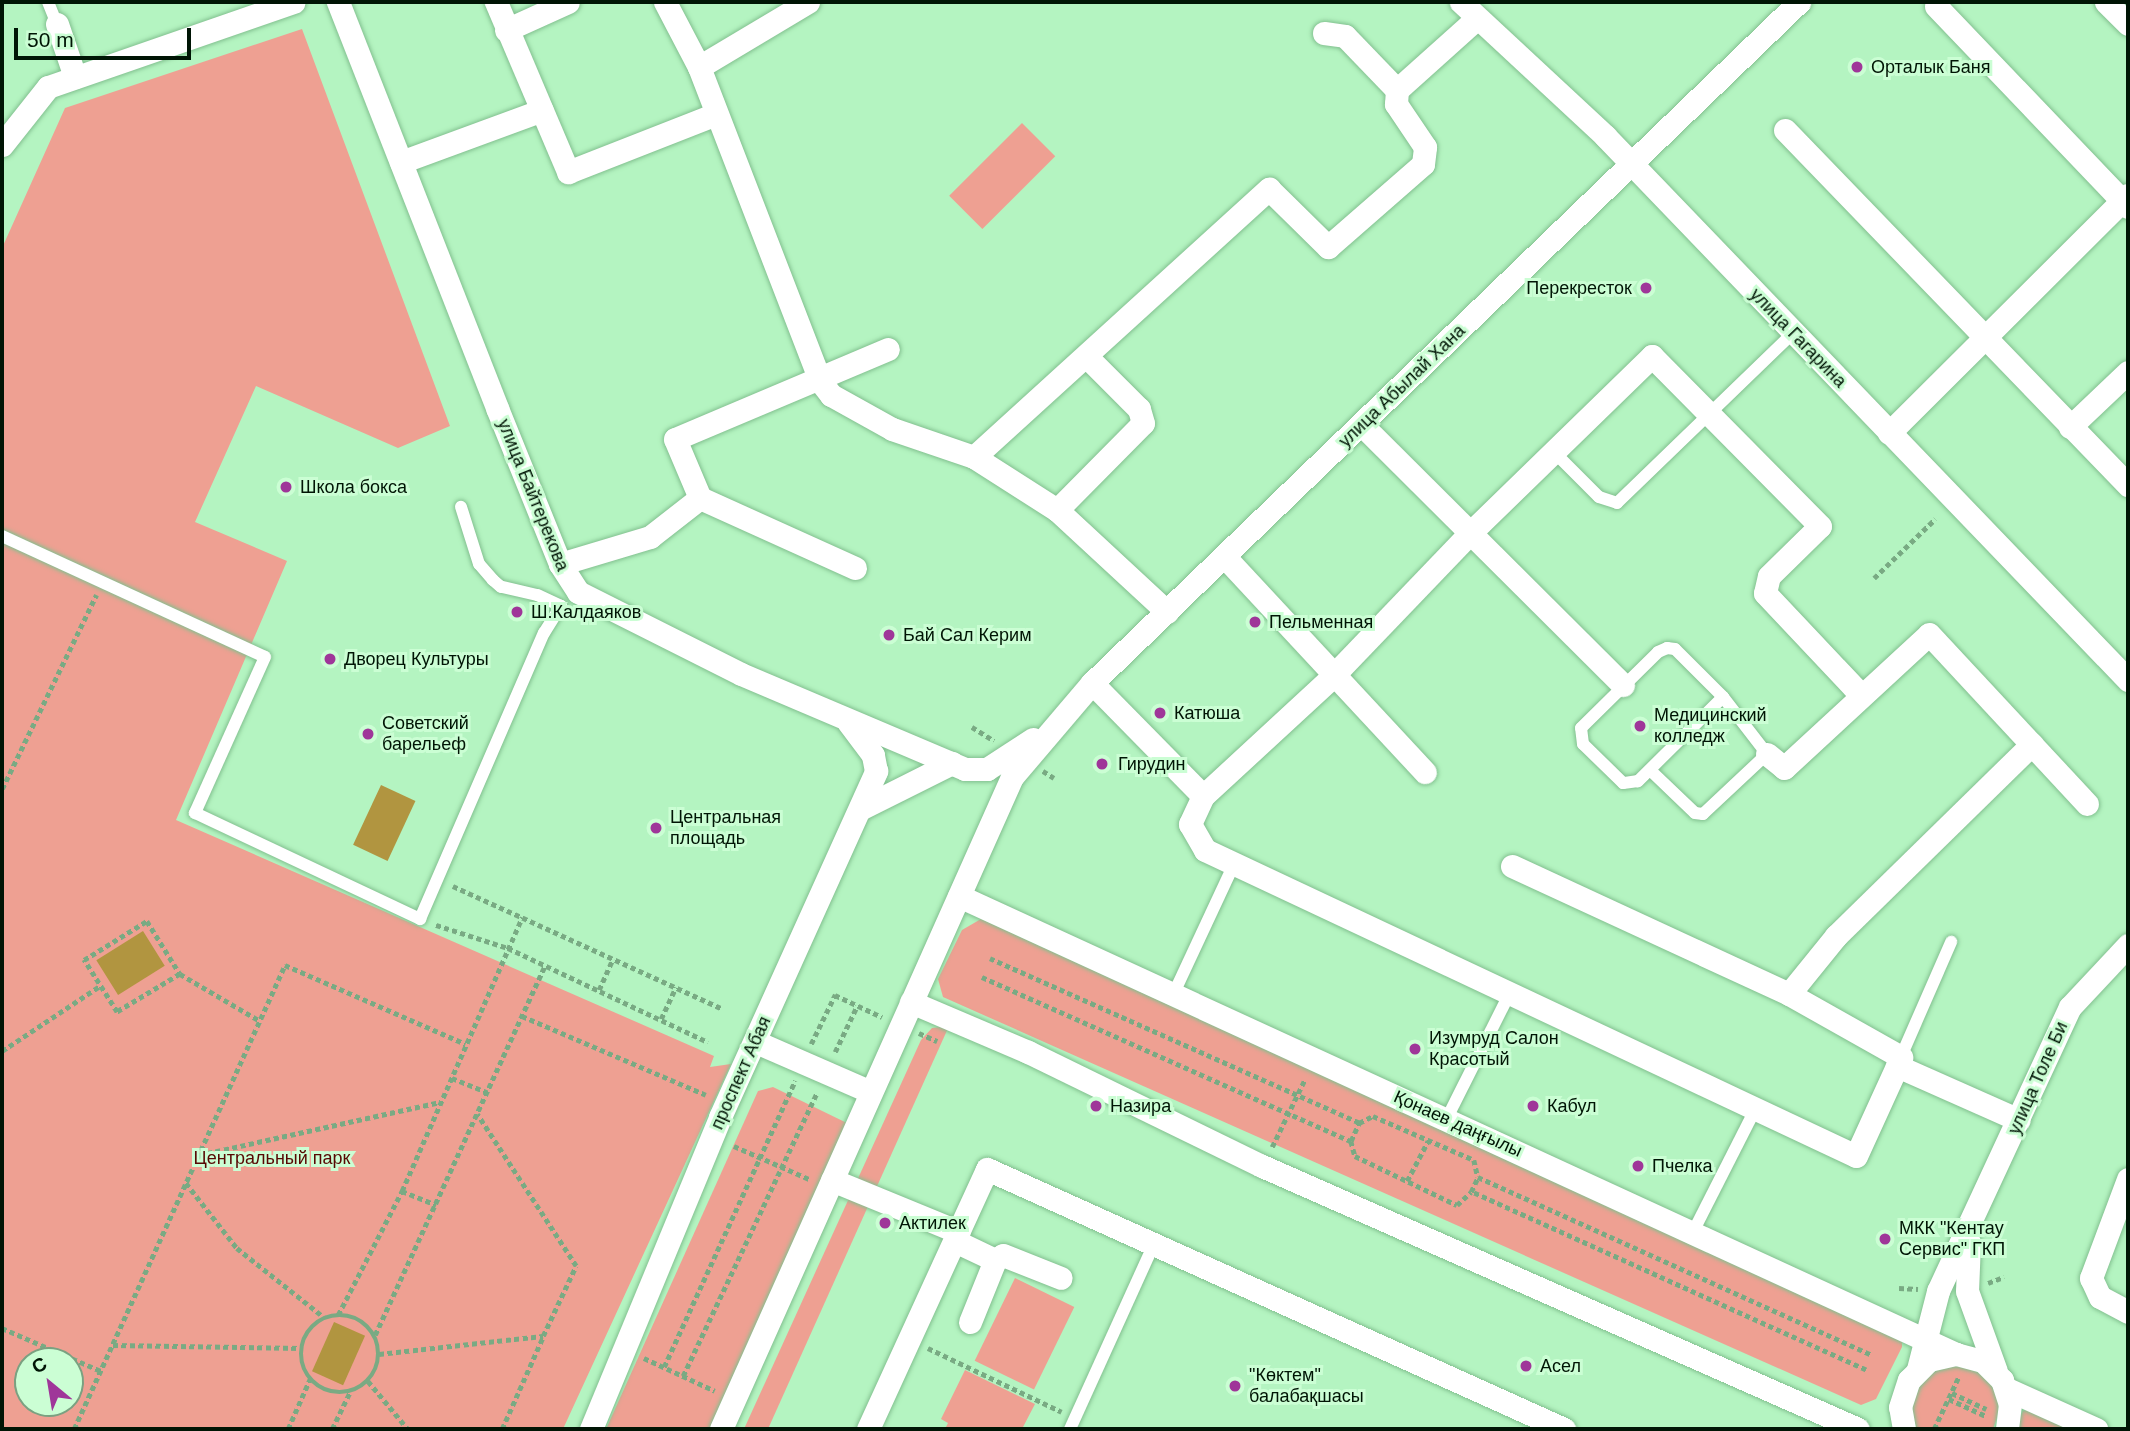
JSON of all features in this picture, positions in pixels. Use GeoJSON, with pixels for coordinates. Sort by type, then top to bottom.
{"type":"FeatureCollection","features":[{"type":"Feature","properties":{"kind":"street"},"geometry":{"type":"LineString","coordinates":[[2,145],[48,87],[295,2]]}},
{"type":"Feature","properties":{"kind":"street","name":"улица Байтерекова"},"geometry":{"type":"LineString","coordinates":[[338,2],[560,564],[569,599],[648,630],[849,723],[965,769],[987,769],[1027,744],[1067,709]]}},
{"type":"Feature","properties":{"kind":"street"},"geometry":{"type":"LineString","coordinates":[[496,2],[568,172],[716,114]]}},
{"type":"Feature","properties":{"kind":"street"},"geometry":{"type":"LineString","coordinates":[[506,30],[568,2]]}},
{"type":"Feature","properties":{"kind":"street"},"geometry":{"type":"LineString","coordinates":[[665,2],[699,67],[820,382],[831,395],[892,429],[974,457],[1057,510],[1167,612]]}},
{"type":"Feature","properties":{"kind":"street"},"geometry":{"type":"LineString","coordinates":[[699,67],[808,2]]}},
{"type":"Feature","properties":{"kind":"street","name":"улица Гагарина"},"geometry":{"type":"LineString","coordinates":[[1461,2],[1630,164],[2128,680]]}},
{"type":"Feature","properties":{"kind":"street","name":"улица Абылай Хана"},"geometry":{"type":"LineString","coordinates":[[959,897],[1012,777],[1067,709],[1799,2]]}},
{"type":"Feature","properties":{"kind":"street"},"geometry":{"type":"LineString","coordinates":[[2106,2],[2128,24]]}},
{"type":"Feature","properties":{"kind":"street"},"geometry":{"type":"LineString","coordinates":[[1889,433],[1983,334],[2126,201],[1936,6]]}},
{"type":"Feature","properties":{"kind":"street"},"geometry":{"type":"LineString","coordinates":[[974,457],[1269,190],[1328,247],[1426,157],[1396,104],[1397,90],[1476,19]]}},
{"type":"Feature","properties":{"kind":"street"},"geometry":{"type":"LineString","coordinates":[[57,24],[75,77]]}},
{"type":"Feature","properties":{"kind":"street"},"geometry":{"type":"LineString","coordinates":[[1324,33],[1345,36],[1397,90]]}},
{"type":"Feature","properties":{"kind":"street"},"geometry":{"type":"LineString","coordinates":[[401,162],[542,110]]}},
{"type":"Feature","properties":{"kind":"street"},"geometry":{"type":"LineString","coordinates":[[1785,130],[2128,485]]}},
{"type":"Feature","properties":{"kind":"street"},"geometry":{"type":"LineString","coordinates":[[855,568],[700,498],[675,439],[820,382],[888,349]]}},
{"type":"Feature","properties":{"kind":"street"},"geometry":{"type":"LineString","coordinates":[[1861,695],[1765,593],[1769,576],[1820,526],[1707,416],[1652,356],[1468,535],[1332,677],[1203,796],[1192,812],[1194,836],[1205,850],[1511,991],[1856,1156],[1899,1061]]}},
{"type":"Feature","properties":{"kind":"street"},"geometry":{"type":"LineString","coordinates":[[1057,510],[1143,423],[1139,409],[1087,357]]}},
{"type":"Feature","properties":{"kind":"street"},"geometry":{"type":"LineString","coordinates":[[2070,427],[2128,372]]}},
{"type":"Feature","properties":{"kind":"street"},"geometry":{"type":"LineString","coordinates":[[1363,426],[1468,535],[1623,685]]}},
{"type":"Feature","properties":{"kind":"street"},"geometry":{"type":"LineString","coordinates":[[560,564],[650,537],[700,498]]}},
{"type":"Feature","properties":{"kind":"street"},"geometry":{"type":"LineString","coordinates":[[1224,556],[1332,677],[1425,772]]}},
{"type":"Feature","properties":{"kind":"street"},"geometry":{"type":"LineString","coordinates":[[1767,754],[1784,768],[1928,634],[2087,804]]}},
{"type":"Feature","properties":{"kind":"street"},"geometry":{"type":"LineString","coordinates":[[1092,683],[1203,796]]}},
{"type":"Feature","properties":{"kind":"street","name":"проспект Абая"},"geometry":{"type":"LineString","coordinates":[[591,1429],[627,1350],[720,1117],[756,1042],[817,895],[860,809],[877,765],[849,723]]}},
{"type":"Feature","properties":{"kind":"street"},"geometry":{"type":"LineString","coordinates":[[1788,994],[1836,936],[2032,744]]}},
{"type":"Feature","properties":{"kind":"street"},"geometry":{"type":"LineString","coordinates":[[860,809],[952,763]]}},
{"type":"Feature","properties":{"kind":"street"},"geometry":{"type":"LineString","coordinates":[[1512,866],[1788,994],[1899,1061],[2019,1120]]}},
{"type":"Feature","properties":{"kind":"street"},"geometry":{"type":"LineString","coordinates":[[721,1429],[959,897]]}},
{"type":"Feature","properties":{"kind":"street","name":"Қонаев даңғылы"},"geometry":{"type":"LineString","coordinates":[[959,897],[1962,1355],[2001,1380],[2096,1429]]}},
{"type":"Feature","properties":{"kind":"street","name":"улица Толе Би"},"geometry":{"type":"LineString","coordinates":[[1918,1369],[1923,1338],[1938,1291],[1971,1228],[2070,1007],[2128,944]]}},
{"type":"Feature","properties":{"kind":"street"},"geometry":{"type":"LineString","coordinates":[[911,1002],[1028,1052],[1262,1167],[1858,1429]]}},
{"type":"Feature","properties":{"kind":"street"},"geometry":{"type":"LineString","coordinates":[[756,1042],[805,1060],[871,1092]]}},
{"type":"Feature","properties":{"kind":"street"},"geometry":{"type":"LineString","coordinates":[[868,1429],[987,1169],[1555,1427]]}},
{"type":"Feature","properties":{"kind":"street"},"geometry":{"type":"LineString","coordinates":[[2128,1179],[2091,1279],[2100,1297],[2128,1312]]}},
{"type":"Feature","properties":{"kind":"street"},"geometry":{"type":"LineString","coordinates":[[830,1184],[957,1236],[995,1260],[1012,1256],[1061,1279]]}},
{"type":"Feature","properties":{"kind":"street","name":"улица Толе Би"},"geometry":{"type":"LineString","coordinates":[[1971,1228],[1967,1291],[2001,1380]]}},
{"type":"Feature","properties":{"kind":"street"},"geometry":{"type":"LineString","coordinates":[[970,1322],[995,1260]]}},
{"type":"Feature","properties":{"kind":"street"},"geometry":{"type":"LineString","coordinates":[[1904,1429],[1903,1393],[1918,1369],[1929,1360],[1962,1355]]}},
{"type":"Feature","properties":{"kind":"street"},"geometry":{"type":"LineString","coordinates":[[2001,1380],[2008,1425]]}},
{"type":"Feature","properties":{"kind":"lane"},"geometry":{"type":"LineString","coordinates":[[48,2],[57,24]]}},
{"type":"Feature","properties":{"kind":"lane"},"geometry":{"type":"LineString","coordinates":[[1553,451],[1599,497],[1617,503],[1793,333]]}},
{"type":"Feature","properties":{"kind":"lane"},"geometry":{"type":"LineString","coordinates":[[2,536],[265,657],[195,813],[420,919],[544,633],[569,599],[501,587],[479,564],[461,507]]}},
{"type":"Feature","properties":{"kind":"lane"},"geometry":{"type":"LineString","coordinates":[[1650,770],[1695,813],[1703,814],[1767,754],[1723,697],[1675,649],[1667,648],[1585,720],[1580,739],[1623,783],[1638,781],[1723,697]]}},
{"type":"Feature","properties":{"kind":"lane"},"geometry":{"type":"LineString","coordinates":[[1173,995],[1234,864]]}},
{"type":"Feature","properties":{"kind":"lane"},"geometry":{"type":"LineString","coordinates":[[1899,1061],[1951,942]]}},
{"type":"Feature","properties":{"kind":"lane"},"geometry":{"type":"LineString","coordinates":[[1447,1118],[1511,991]]}},
{"type":"Feature","properties":{"kind":"lane"},"geometry":{"type":"LineString","coordinates":[[1693,1232],[1755,1110]]}},
{"type":"Feature","properties":{"kind":"lane"},"geometry":{"type":"LineString","coordinates":[[1070,1429],[1154,1244]]}},
{"type":"Feature","properties":{"kind":"path"},"geometry":{"type":"LineString","coordinates":[[1874,578],[1935,519]]}},
{"type":"Feature","properties":{"kind":"path"},"geometry":{"type":"LineString","coordinates":[[2,789],[103,582]]}},
{"type":"Feature","properties":{"kind":"path"},"geometry":{"type":"LineString","coordinates":[[436,880],[723,1009]]}},
{"type":"Feature","properties":{"kind":"path"},"geometry":{"type":"LineString","coordinates":[[338,1315],[402,1191],[522,917]]}},
{"type":"Feature","properties":{"kind":"path"},"geometry":{"type":"LineString","coordinates":[[420,919],[509,948],[708,1042]]}},
{"type":"Feature","properties":{"kind":"path"},"geometry":{"type":"LineString","coordinates":[[180,974],[117,1012],[84,960],[147,921],[180,974],[260,1021]]}},
{"type":"Feature","properties":{"kind":"path"},"geometry":{"type":"LineString","coordinates":[[598,990],[613,959]]}},
{"type":"Feature","properties":{"kind":"path"},"geometry":{"type":"LineString","coordinates":[[990,959],[1359,1123]]}},
{"type":"Feature","properties":{"kind":"path"},"geometry":{"type":"LineString","coordinates":[[74,1429],[285,965],[466,1044]]}},
{"type":"Feature","properties":{"kind":"path"},"geometry":{"type":"LineString","coordinates":[[374,1335],[545,965]]}},
{"type":"Feature","properties":{"kind":"path"},"geometry":{"type":"LineString","coordinates":[[982,977],[1351,1141]]}},
{"type":"Feature","properties":{"kind":"path"},"geometry":{"type":"LineString","coordinates":[[2,1051],[100,986]]}},
{"type":"Feature","properties":{"kind":"path"},"geometry":{"type":"LineString","coordinates":[[661,1019],[676,987]]}},
{"type":"Feature","properties":{"kind":"path"},"geometry":{"type":"LineString","coordinates":[[664,1367],[835,995]]}},
{"type":"Feature","properties":{"kind":"path"},"geometry":{"type":"LineString","coordinates":[[683,1376],[857,1006]]}},
{"type":"Feature","properties":{"kind":"path"},"geometry":{"type":"LineString","coordinates":[[522,1016],[710,1097]]}},
{"type":"Feature","properties":{"kind":"path"},"geometry":{"type":"LineString","coordinates":[[1262,1167],[1315,1060]]}},
{"type":"Feature","properties":{"kind":"path"},"geometry":{"type":"LineString","coordinates":[[452,1078],[487,1092]]}},
{"type":"Feature","properties":{"kind":"path"},"geometry":{"type":"LineString","coordinates":[[199,1155],[441,1102]]}},
{"type":"Feature","properties":{"kind":"path"},"geometry":{"type":"LineString","coordinates":[[477,1114],[576,1266],[502,1429]]}},
{"type":"Feature","properties":{"kind":"path"},"geometry":{"type":"LineString","coordinates":[[1373,1116],[1474,1160],[1478,1177],[1471,1192],[1457,1205],[1355,1156],[1351,1141],[1359,1123],[1373,1116]]}},
{"type":"Feature","properties":{"kind":"path"},"geometry":{"type":"LineString","coordinates":[[1407,1181],[1428,1141]]}},
{"type":"Feature","properties":{"kind":"path"},"geometry":{"type":"LineString","coordinates":[[734,1146],[830,1184]]}},
{"type":"Feature","properties":{"kind":"path"},"geometry":{"type":"LineString","coordinates":[[1478,1177],[1873,1354]]}},
{"type":"Feature","properties":{"kind":"path"},"geometry":{"type":"LineString","coordinates":[[186,1183],[237,1248],[325,1318]]}},
{"type":"Feature","properties":{"kind":"path"},"geometry":{"type":"LineString","coordinates":[[402,1191],[436,1205]]}},
{"type":"Feature","properties":{"kind":"path"},"geometry":{"type":"LineString","coordinates":[[1471,1192],[1866,1370]]}},
{"type":"Feature","properties":{"kind":"path"},"geometry":{"type":"LineString","coordinates":[[332,1429],[350,1392],[368,1381],[379,1354],[374,1335],[360,1320],[338,1315],[325,1318],[313,1325],[301,1349],[302,1362],[311,1379],[327,1391],[350,1392]]}},
{"type":"Feature","properties":{"kind":"path"},"geometry":{"type":"LineString","coordinates":[[2,1328],[101,1371]]}},
{"type":"Feature","properties":{"kind":"path"},"geometry":{"type":"LineString","coordinates":[[379,1354],[543,1336]]}},
{"type":"Feature","properties":{"kind":"path"},"geometry":{"type":"LineString","coordinates":[[910,1339],[1063,1413]]}},
{"type":"Feature","properties":{"kind":"path"},"geometry":{"type":"LineString","coordinates":[[113,1345],[301,1349]]}},
{"type":"Feature","properties":{"kind":"path"},"geometry":{"type":"LineString","coordinates":[[627,1350],[734,1399]]}},
{"type":"Feature","properties":{"kind":"path"},"geometry":{"type":"LineString","coordinates":[[1934,1429],[1951,1396],[1962,1355]]}},
{"type":"Feature","properties":{"kind":"path"},"geometry":{"type":"LineString","coordinates":[[288,1429],[311,1379]]}},
{"type":"Feature","properties":{"kind":"path"},"geometry":{"type":"LineString","coordinates":[[368,1381],[408,1429]]}},
{"type":"Feature","properties":{"kind":"path"},"geometry":{"type":"LineString","coordinates":[[1951,1396],[2008,1425]]}},
{"type":"Feature","properties":{"kind":"green space","name":"Центральный парк"},"geometry":{"type":"Polygon","coordinates":[[[302,29],[450,426],[398,448],[256,386],[195,522],[287,561],[176,820],[714,1056],[710,1067],[731,1064],[563,1429],[2,1429],[2,248],[65,108],[302,29]]]}},
{"type":"Feature","properties":{"kind":"green space"},"geometry":{"type":"Polygon","coordinates":[[[1022,123],[1055,156],[982,229],[949,196],[1022,123]]]}},
{"type":"Feature","properties":{"kind":"green space"},"geometry":{"type":"Polygon","coordinates":[[[981,919],[1902,1339],[1902,1347],[1876,1399],[1861,1405],[943,997],[938,979],[962,930],[981,919]]]}},
{"type":"Feature","properties":{"kind":"green space"},"geometry":{"type":"Polygon","coordinates":[[[949,1026],[768,1429],[744,1429],[921,1040],[932,1028],[949,1026]]]}},
{"type":"Feature","properties":{"kind":"green space"},"geometry":{"type":"Polygon","coordinates":[[[773,1087],[851,1125],[721,1429],[606,1429],[758,1091],[773,1087]]]}},
{"type":"Feature","properties":{"kind":"green space"},"geometry":{"type":"Polygon","coordinates":[[[1015,1278],[1074,1307],[1034,1390],[975,1361],[1015,1278]]]}},
{"type":"Feature","properties":{"kind":"green space"},"geometry":{"type":"Polygon","coordinates":[[[1943,1363],[1971,1364],[1993,1382],[2000,1409],[1993,1429],[1917,1429],[1910,1409],[1919,1380],[1943,1363]]]}},
{"type":"Feature","properties":{"kind":"green space"},"geometry":{"type":"Polygon","coordinates":[[[965,1370],[1035,1404],[1022,1429],[945,1429],[948,1423],[941,1419],[965,1370]]]}},
{"type":"Feature","properties":{"kind":"green space"},"geometry":{"type":"Polygon","coordinates":[[[2036,1407],[2086,1429],[2015,1429],[2023,1411],[2036,1407]]]}},
{"type":"Feature","properties":{"kind":"shaded area"},"geometry":{"type":"Polygon","coordinates":[[[381,785],[415,801],[388,861],[353,845],[381,785]]]}},
{"type":"Feature","properties":{"kind":"shaded area"},"geometry":{"type":"Polygon","coordinates":[[[143,931],[165,966],[118,995],[96,960],[143,931]]]}},
{"type":"Feature","properties":{"kind":"shaded area"},"geometry":{"type":"Polygon","coordinates":[[[334,1322],[365,1336],[343,1385],[312,1371],[334,1322]]]}},
{"type":"Feature","properties":{"kind":"place","name":"Орталык Баня"},"geometry":{"type":"Point","coordinates":[1857,67]}},
{"type":"Feature","properties":{"kind":"place","name":"Перекресток"},"geometry":{"type":"Point","coordinates":[1646,288]}},
{"type":"Feature","properties":{"kind":"place","name":"Школа бокса"},"geometry":{"type":"Point","coordinates":[286,487]}},
{"type":"Feature","properties":{"kind":"place","name":"Ш.Калдаяков"},"geometry":{"type":"Point","coordinates":[517,612]}},
{"type":"Feature","properties":{"kind":"place","name":"Пельменная"},"geometry":{"type":"Point","coordinates":[1255,622]}},
{"type":"Feature","properties":{"kind":"place","name":"Бай Сал Керим"},"geometry":{"type":"Point","coordinates":[889,635]}},
{"type":"Feature","properties":{"kind":"place","name":"Дворец Культуры"},"geometry":{"type":"Point","coordinates":[330,659]}},
{"type":"Feature","properties":{"kind":"place","name":"Катюша"},"geometry":{"type":"Point","coordinates":[1160,713]}},
{"type":"Feature","properties":{"kind":"place","name":"Медицинский колледж"},"geometry":{"type":"Point","coordinates":[1640,726]}},
{"type":"Feature","properties":{"kind":"place","name":"Советский барельеф"},"geometry":{"type":"Point","coordinates":[368,734]}},
{"type":"Feature","properties":{"kind":"place","name":"Гирудин"},"geometry":{"type":"Point","coordinates":[1102,764]}},
{"type":"Feature","properties":{"kind":"place","name":"Центральная площадь"},"geometry":{"type":"Point","coordinates":[656,828]}},
{"type":"Feature","properties":{"kind":"place","name":"Изумруд Салон Красотый"},"geometry":{"type":"Point","coordinates":[1415,1049]}},
{"type":"Feature","properties":{"kind":"place","name":"Назира"},"geometry":{"type":"Point","coordinates":[1096,1106]}},
{"type":"Feature","properties":{"kind":"place","name":"Кабул"},"geometry":{"type":"Point","coordinates":[1533,1106]}},
{"type":"Feature","properties":{"kind":"place","name":"Пчелка"},"geometry":{"type":"Point","coordinates":[1638,1166]}},
{"type":"Feature","properties":{"kind":"place","name":"Актилек"},"geometry":{"type":"Point","coordinates":[885,1223]}},
{"type":"Feature","properties":{"kind":"place","name":"МКК \"Кентау Сервис\" ГКП"},"geometry":{"type":"Point","coordinates":[1885,1239]}},
{"type":"Feature","properties":{"kind":"place","name":"Асел"},"geometry":{"type":"Point","coordinates":[1526,1366]}},
{"type":"Feature","properties":{"kind":"place","name":"\"Көктем\" балабақшасы"},"geometry":{"type":"Point","coordinates":[1235,1386]}}]}
